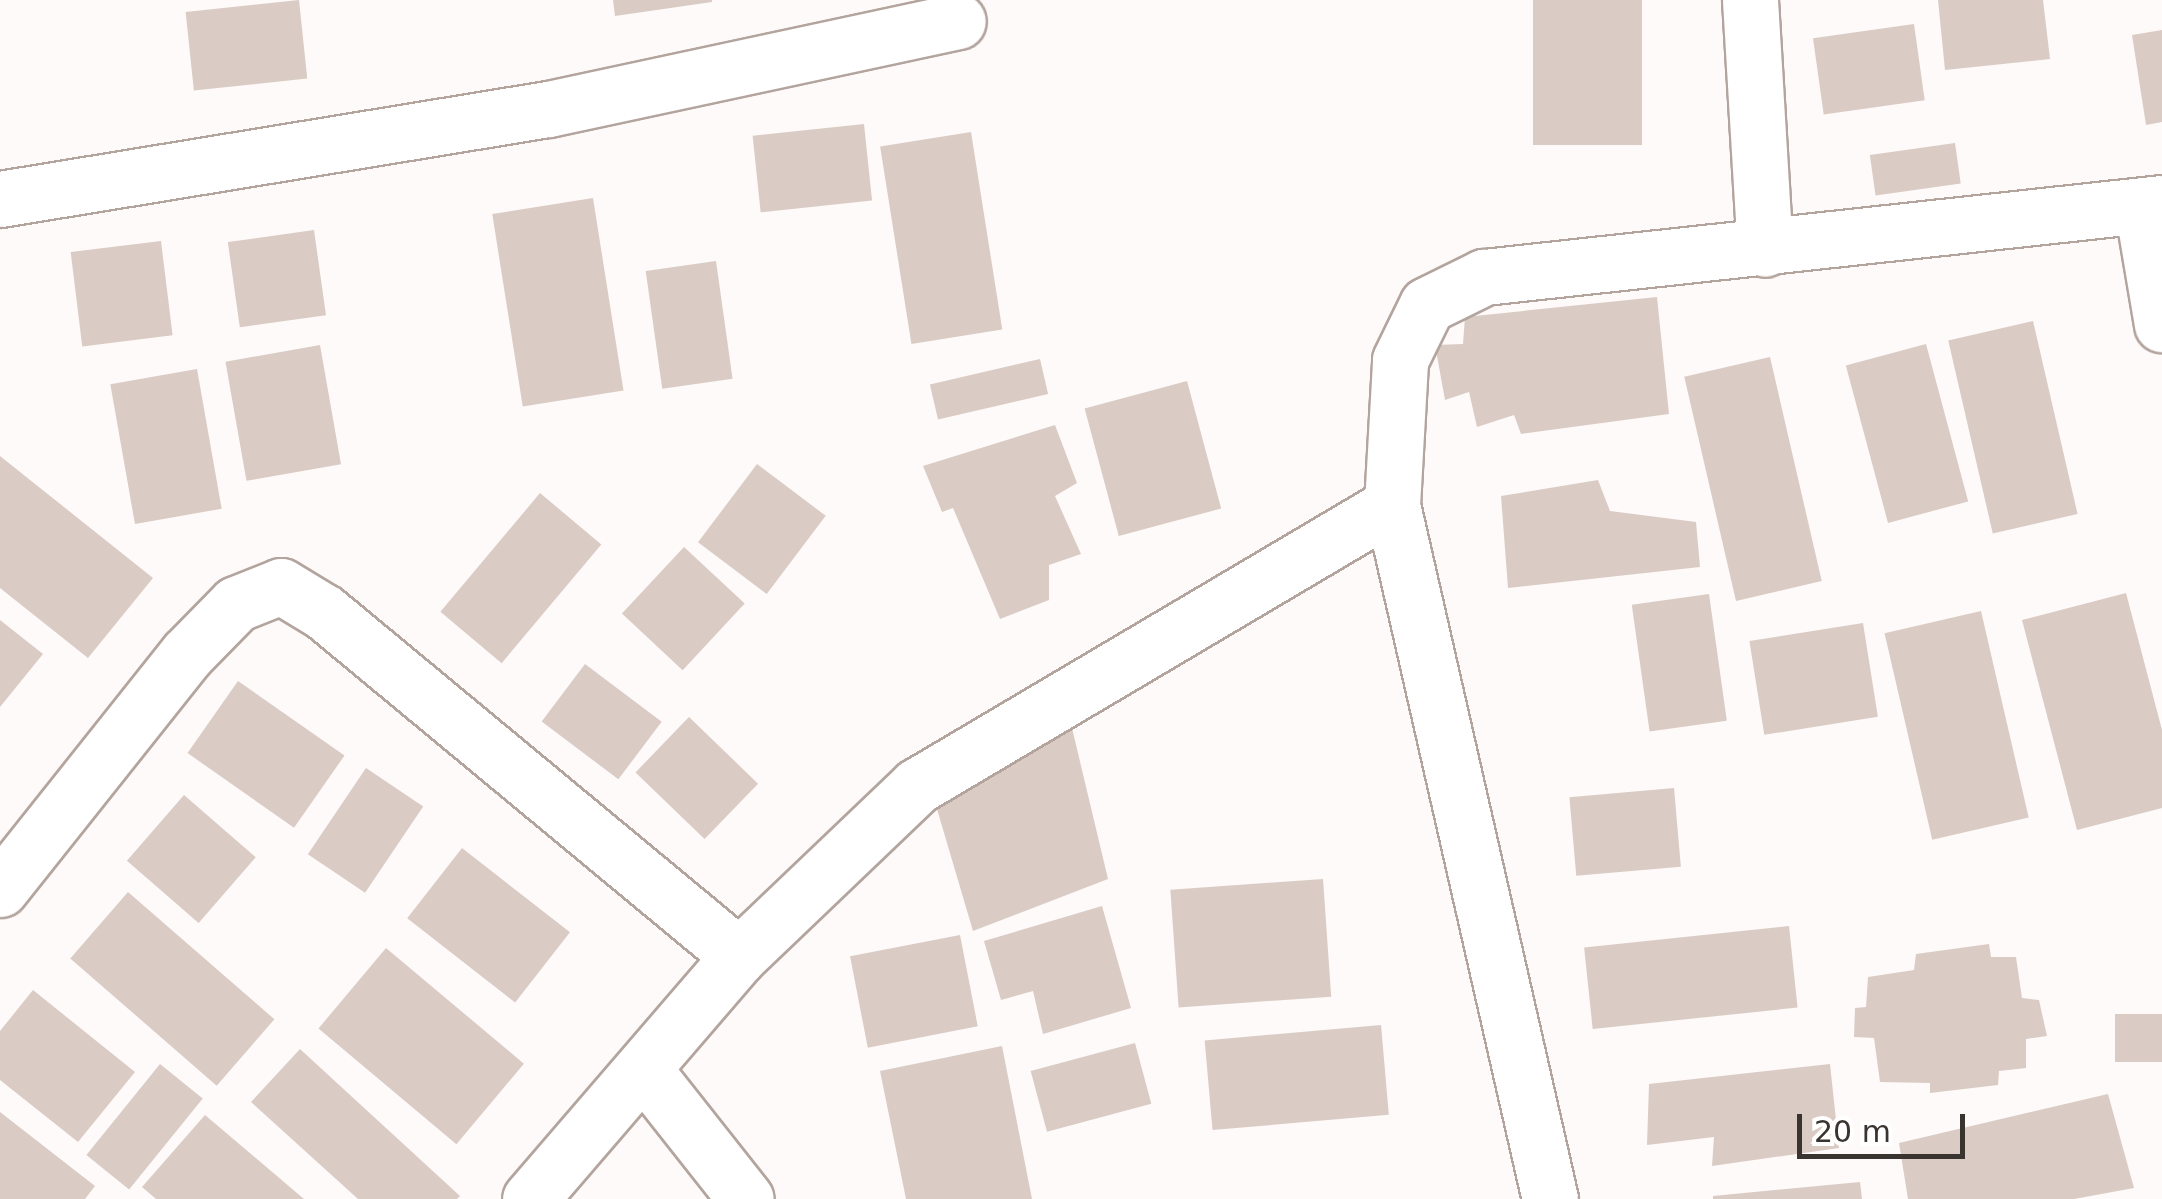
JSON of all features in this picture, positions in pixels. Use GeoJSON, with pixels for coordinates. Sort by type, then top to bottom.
{"type":"FeatureCollection","features":[{"type":"Feature","properties":{"kind":"street"},"geometry":{"type":"LineString","coordinates":[[1750,0],[1765,249]]}},
{"type":"Feature","properties":{"kind":"street"},"geometry":{"type":"LineString","coordinates":[[0,199],[548,109],[958,21]]}},
{"type":"Feature","properties":{"kind":"street"},"geometry":{"type":"LineString","coordinates":[[1550,1199],[1392,505],[1400,360],[1427,305],[1484,277],[2152,204],[2162,324]]}},
{"type":"Feature","properties":{"kind":"street"},"geometry":{"type":"LineString","coordinates":[[530,1199],[739,956],[917,786],[1392,505]]}},
{"type":"Feature","properties":{"kind":"street"},"geometry":{"type":"LineString","coordinates":[[0,889],[187,654],[236,604],[281,586],[324,612],[739,956]]}},
{"type":"Feature","properties":{"kind":"street"},"geometry":{"type":"LineString","coordinates":[[644,1070],[746,1199]]}},
{"type":"Feature","properties":{"kind":"building"},"geometry":{"type":"Polygon","coordinates":[[[299,0],[307,79],[194,90],[186,12],[299,0]]]}},
{"type":"Feature","properties":{"kind":"building"},"geometry":{"type":"Polygon","coordinates":[[[613,0],[712,0],[712,2],[615,16],[613,0]]]}},
{"type":"Feature","properties":{"kind":"building"},"geometry":{"type":"Polygon","coordinates":[[[1533,0],[1642,0],[1642,145],[1533,145],[1533,0]]]}},
{"type":"Feature","properties":{"kind":"building"},"geometry":{"type":"Polygon","coordinates":[[[1938,0],[2043,0],[2050,59],[1945,70],[1938,0]]]}},
{"type":"Feature","properties":{"kind":"building"},"geometry":{"type":"Polygon","coordinates":[[[1914,24],[1925,100],[1824,114],[1813,38],[1914,24]]]}},
{"type":"Feature","properties":{"kind":"building"},"geometry":{"type":"Polygon","coordinates":[[[2162,30],[2162,122],[2146,125],[2132,35],[2162,30]]]}},
{"type":"Feature","properties":{"kind":"building"},"geometry":{"type":"Polygon","coordinates":[[[864,124],[872,201],[761,212],[753,136],[864,124]]]}},
{"type":"Feature","properties":{"kind":"building"},"geometry":{"type":"Polygon","coordinates":[[[971,132],[1002,330],[911,344],[880,146],[971,132]]]}},
{"type":"Feature","properties":{"kind":"building"},"geometry":{"type":"Polygon","coordinates":[[[1955,143],[1961,184],[1876,196],[1870,155],[1955,143]]]}},
{"type":"Feature","properties":{"kind":"building"},"geometry":{"type":"Polygon","coordinates":[[[593,198],[624,391],[523,407],[492,214],[593,198]]]}},
{"type":"Feature","properties":{"kind":"building"},"geometry":{"type":"Polygon","coordinates":[[[314,230],[326,315],[240,327],[228,242],[314,230]]]}},
{"type":"Feature","properties":{"kind":"building"},"geometry":{"type":"Polygon","coordinates":[[[161,241],[173,335],[82,346],[71,252],[161,241]]]}},
{"type":"Feature","properties":{"kind":"building"},"geometry":{"type":"Polygon","coordinates":[[[716,261],[733,379],[662,389],[646,271],[716,261]]]}},
{"type":"Feature","properties":{"kind":"building"},"geometry":{"type":"Polygon","coordinates":[[[1657,297],[1669,414],[1521,434],[1514,415],[1477,427],[1469,392],[1445,400],[1435,345],[1463,344],[1465,317],[1657,297]]]}},
{"type":"Feature","properties":{"kind":"building"},"geometry":{"type":"Polygon","coordinates":[[[2033,321],[2078,514],[1993,533],[1948,341],[2033,321]]]}},
{"type":"Feature","properties":{"kind":"building"},"geometry":{"type":"Polygon","coordinates":[[[1926,344],[1968,501],[1888,523],[1846,365],[1926,344]]]}},
{"type":"Feature","properties":{"kind":"building"},"geometry":{"type":"Polygon","coordinates":[[[320,345],[341,464],[246,481],[225,362],[320,345]]]}},
{"type":"Feature","properties":{"kind":"building"},"geometry":{"type":"Polygon","coordinates":[[[1770,357],[1822,581],[1736,601],[1684,377],[1770,357]]]}},
{"type":"Feature","properties":{"kind":"building"},"geometry":{"type":"Polygon","coordinates":[[[1040,359],[1048,394],[938,419],[930,384],[1040,359]]]}},
{"type":"Feature","properties":{"kind":"building"},"geometry":{"type":"Polygon","coordinates":[[[197,369],[222,509],[135,524],[110,384],[197,369]]]}},
{"type":"Feature","properties":{"kind":"building"},"geometry":{"type":"Polygon","coordinates":[[[1187,381],[1221,509],[1119,536],[1085,408],[1187,381]]]}},
{"type":"Feature","properties":{"kind":"building"},"geometry":{"type":"Polygon","coordinates":[[[1055,425],[1077,483],[1055,496],[1081,554],[1049,565],[1049,600],[1000,619],[953,508],[942,512],[923,466],[1055,425]]]}},
{"type":"Feature","properties":{"kind":"building"},"geometry":{"type":"Polygon","coordinates":[[[0,456],[153,578],[88,658],[0,588],[0,456]]]}},
{"type":"Feature","properties":{"kind":"building"},"geometry":{"type":"Polygon","coordinates":[[[757,464],[826,516],[767,594],[698,542],[757,464]]]}},
{"type":"Feature","properties":{"kind":"building"},"geometry":{"type":"Polygon","coordinates":[[[1598,480],[1610,511],[1696,522],[1700,567],[1508,588],[1501,496],[1598,480]]]}},
{"type":"Feature","properties":{"kind":"building"},"geometry":{"type":"Polygon","coordinates":[[[540,493],[601,544],[502,663],[440,612],[540,493]]]}},
{"type":"Feature","properties":{"kind":"building"},"geometry":{"type":"Polygon","coordinates":[[[684,547],[745,604],[683,670],[622,614],[684,547]]]}},
{"type":"Feature","properties":{"kind":"building"},"geometry":{"type":"Polygon","coordinates":[[[2126,593],[2162,730],[2162,808],[2077,830],[2022,620],[2126,593]]]}},
{"type":"Feature","properties":{"kind":"building"},"geometry":{"type":"Polygon","coordinates":[[[1709,594],[1727,721],[1650,732],[1632,605],[1709,594]]]}},
{"type":"Feature","properties":{"kind":"building"},"geometry":{"type":"Polygon","coordinates":[[[1981,611],[2029,818],[1932,840],[1885,633],[1981,611]]]}},
{"type":"Feature","properties":{"kind":"building"},"geometry":{"type":"Polygon","coordinates":[[[0,620],[43,654],[0,707],[0,620]]]}},
{"type":"Feature","properties":{"kind":"building"},"geometry":{"type":"Polygon","coordinates":[[[1863,623],[1878,717],[1764,735],[1749,641],[1863,623]]]}},
{"type":"Feature","properties":{"kind":"building"},"geometry":{"type":"Polygon","coordinates":[[[585,664],[662,722],[618,779],[542,722],[585,664]]]}},
{"type":"Feature","properties":{"kind":"building"},"geometry":{"type":"Polygon","coordinates":[[[238,681],[344,756],[294,828],[188,753],[238,681]]]}},
{"type":"Feature","properties":{"kind":"building"},"geometry":{"type":"Polygon","coordinates":[[[689,717],[758,784],[705,839],[636,772],[689,717]]]}},
{"type":"Feature","properties":{"kind":"building"},"geometry":{"type":"Polygon","coordinates":[[[1072,728],[1108,879],[973,931],[934,799],[1072,728]]]}},
{"type":"Feature","properties":{"kind":"building"},"geometry":{"type":"Polygon","coordinates":[[[366,768],[423,807],[365,893],[308,854],[366,768]]]}},
{"type":"Feature","properties":{"kind":"building"},"geometry":{"type":"Polygon","coordinates":[[[1674,788],[1681,867],[1576,876],[1569,797],[1674,788]]]}},
{"type":"Feature","properties":{"kind":"building"},"geometry":{"type":"Polygon","coordinates":[[[184,795],[256,857],[199,923],[127,861],[184,795]]]}},
{"type":"Feature","properties":{"kind":"building"},"geometry":{"type":"Polygon","coordinates":[[[462,848],[570,932],[515,1002],[407,918],[462,848]]]}},
{"type":"Feature","properties":{"kind":"building"},"geometry":{"type":"Polygon","coordinates":[[[1323,879],[1331,997],[1179,1007],[1170,890],[1323,879]]]}},
{"type":"Feature","properties":{"kind":"building"},"geometry":{"type":"Polygon","coordinates":[[[128,892],[274,1019],[217,1086],[70,958],[128,892]]]}},
{"type":"Feature","properties":{"kind":"building"},"geometry":{"type":"Polygon","coordinates":[[[1102,906],[1131,1008],[1043,1034],[1033,991],[1001,1000],[984,941],[1102,906]]]}},
{"type":"Feature","properties":{"kind":"building"},"geometry":{"type":"Polygon","coordinates":[[[1789,926],[1798,1008],[1593,1029],[1584,948],[1789,926]]]}},
{"type":"Feature","properties":{"kind":"building"},"geometry":{"type":"Polygon","coordinates":[[[960,935],[978,1026],[868,1048],[850,956],[960,935]]]}},
{"type":"Feature","properties":{"kind":"building"},"geometry":{"type":"Polygon","coordinates":[[[1989,944],[1991,957],[2016,957],[2022,998],[2039,1000],[2047,1036],[2026,1039],[2026,1068],[1999,1071],[1998,1085],[1930,1093],[1930,1083],[1880,1082],[1874,1038],[1854,1037],[1855,1008],[1866,1007],[1868,977],[1914,970],[1916,954],[1989,944]]]}},
{"type":"Feature","properties":{"kind":"building"},"geometry":{"type":"Polygon","coordinates":[[[386,948],[524,1064],[456,1144],[319,1028],[386,948]]]}},
{"type":"Feature","properties":{"kind":"building"},"geometry":{"type":"Polygon","coordinates":[[[33,990],[135,1072],[78,1142],[0,1080],[0,1031],[33,990]]]}},
{"type":"Feature","properties":{"kind":"building"},"geometry":{"type":"Polygon","coordinates":[[[2115,1014],[2162,1014],[2162,1062],[2115,1062],[2115,1014]]]}},
{"type":"Feature","properties":{"kind":"building"},"geometry":{"type":"Polygon","coordinates":[[[1381,1025],[1389,1115],[1213,1130],[1205,1040],[1381,1025]]]}},
{"type":"Feature","properties":{"kind":"building"},"geometry":{"type":"Polygon","coordinates":[[[1135,1043],[1151,1104],[1047,1132],[1031,1071],[1135,1043]]]}},
{"type":"Feature","properties":{"kind":"building"},"geometry":{"type":"Polygon","coordinates":[[[1002,1046],[1032,1199],[906,1199],[880,1071],[1002,1046]]]}},
{"type":"Feature","properties":{"kind":"building"},"geometry":{"type":"Polygon","coordinates":[[[300,1049],[460,1196],[358,1199],[251,1102],[300,1049]]]}},
{"type":"Feature","properties":{"kind":"building"},"geometry":{"type":"Polygon","coordinates":[[[160,1064],[203,1099],[129,1190],[86,1155],[160,1064]]]}},
{"type":"Feature","properties":{"kind":"building"},"geometry":{"type":"Polygon","coordinates":[[[1830,1064],[1839,1148],[1712,1166],[1714,1137],[1647,1145],[1649,1084],[1830,1064]]]}},
{"type":"Feature","properties":{"kind":"building"},"geometry":{"type":"Polygon","coordinates":[[[2108,1094],[2134,1188],[2074,1199],[1908,1199],[1899,1143],[2108,1094]]]}},
{"type":"Feature","properties":{"kind":"building"},"geometry":{"type":"Polygon","coordinates":[[[0,1112],[95,1186],[85,1199],[0,1199],[0,1112]]]}},
{"type":"Feature","properties":{"kind":"building"},"geometry":{"type":"Polygon","coordinates":[[[205,1115],[304,1199],[156,1199],[142,1187],[205,1115]]]}},
{"type":"Feature","properties":{"kind":"building"},"geometry":{"type":"Polygon","coordinates":[[[1860,1182],[1862,1199],[1713,1199],[1713,1196],[1860,1182]]]}}]}
